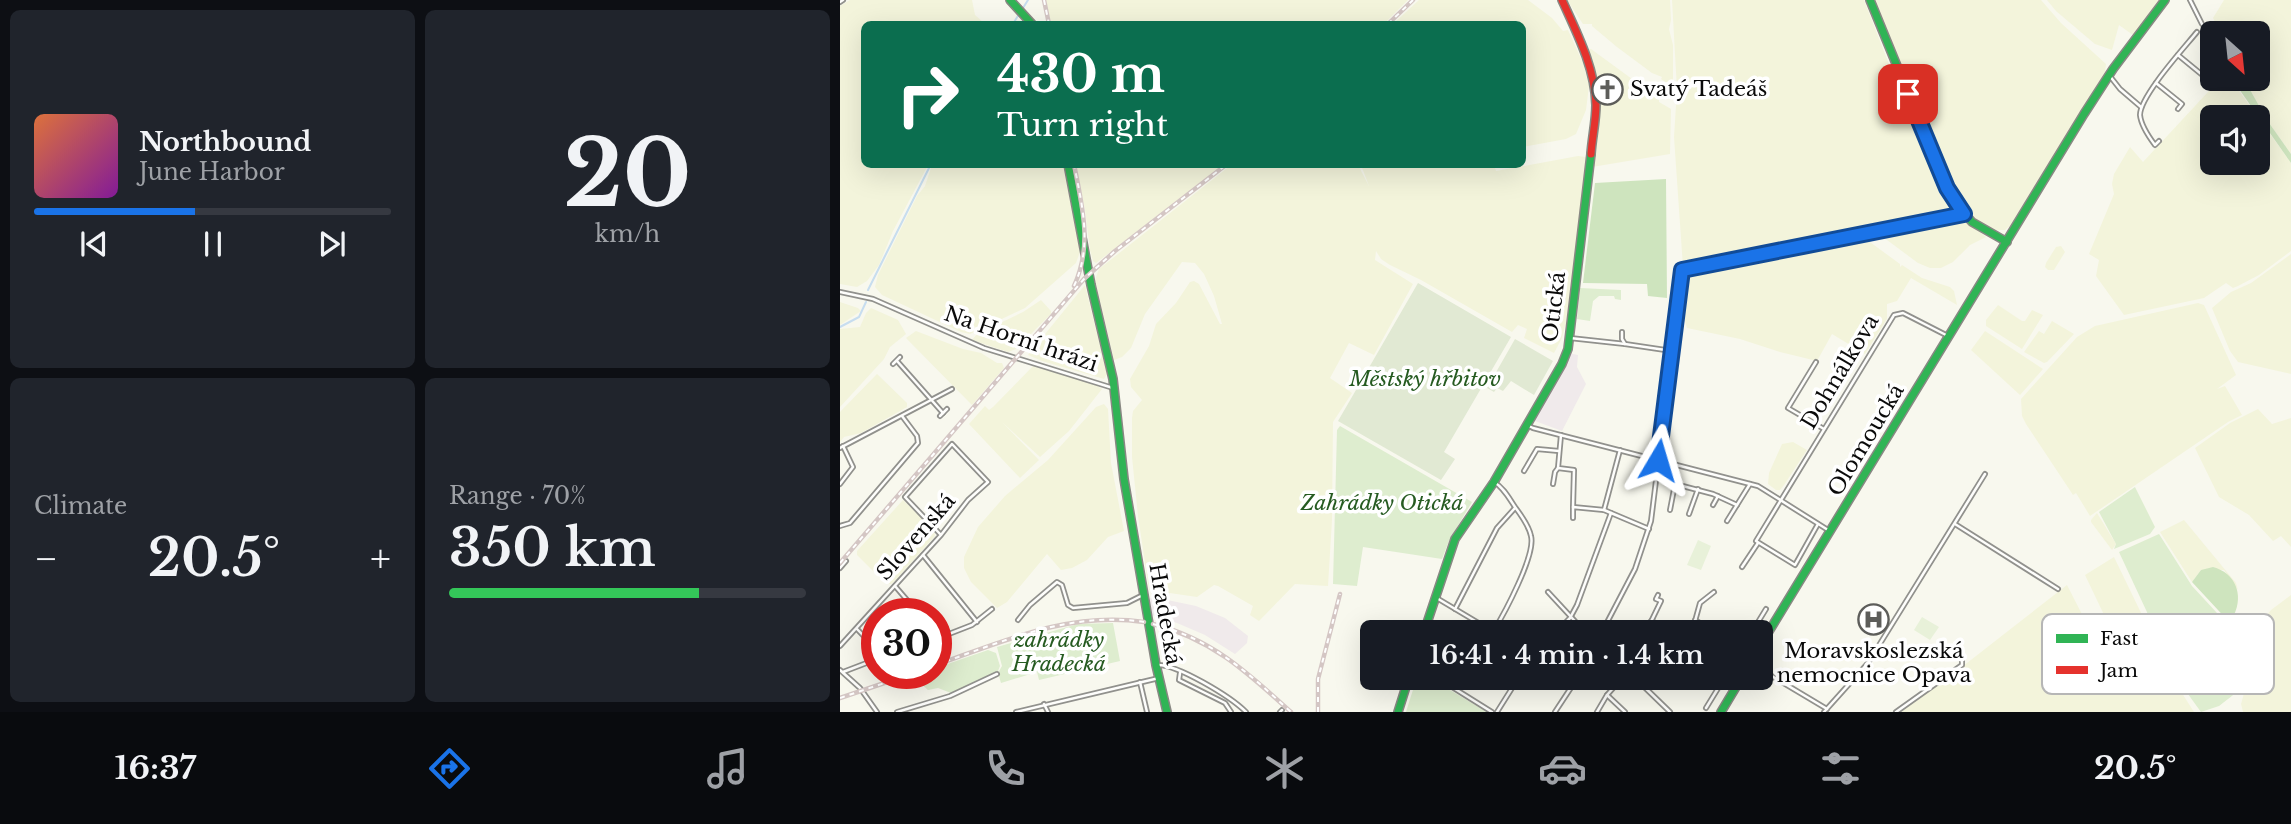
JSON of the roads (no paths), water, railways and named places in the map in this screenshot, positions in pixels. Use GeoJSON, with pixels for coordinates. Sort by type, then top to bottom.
{"type":"FeatureCollection","features":[{"type":"Feature","properties":{"kind":"main road"},"geometry":{"type":"LineString","coordinates":[[1010,0],[1029,21]]}},
{"type":"Feature","properties":{"kind":"main road","name":"Otická"},"geometry":{"type":"LineString","coordinates":[[1429,620],[1458,535],[1494,482],[1564,360],[1569,338],[1596,99],[1586,52],[1562,0]]}},
{"type":"Feature","properties":{"kind":"main road"},"geometry":{"type":"LineString","coordinates":[[1870,0],[1947,188],[1964,214],[1976,225],[2007,242]]}},
{"type":"Feature","properties":{"kind":"main road","name":"Olomoucká"},"geometry":{"type":"LineString","coordinates":[[1773,625],[2109,75],[2165,0]]}},
{"type":"Feature","properties":{"kind":"main road","name":"Hradecká"},"geometry":{"type":"LineString","coordinates":[[1069,168],[1114,387],[1121,461],[1143,595],[1167,712]]}},
{"type":"Feature","properties":{"kind":"main road"},"geometry":{"type":"LineString","coordinates":[[1398,712],[1405,690]]}},
{"type":"Feature","properties":{"kind":"main road"},"geometry":{"type":"LineString","coordinates":[[1721,712],[1734,690]]}},
{"type":"Feature","properties":{"kind":"street"},"geometry":{"type":"LineString","coordinates":[[2190,0],[2200,21]]}},
{"type":"Feature","properties":{"kind":"street"},"geometry":{"type":"LineString","coordinates":[[2159,141],[2155,145],[2142,123],[2141,107],[2156,83],[2197,32]]}},
{"type":"Feature","properties":{"kind":"street"},"geometry":{"type":"LineString","coordinates":[[2178,55],[2200,73]]}},
{"type":"Feature","properties":{"kind":"street"},"geometry":{"type":"LineString","coordinates":[[2109,75],[2120,89],[2141,107]]}},
{"type":"Feature","properties":{"kind":"street"},"geometry":{"type":"LineString","coordinates":[[2156,83],[2182,104],[2178,109]]}},
{"type":"Feature","properties":{"kind":"street"},"geometry":{"type":"LineString","coordinates":[[1608,620],[1635,569],[1649,529],[1682,270],[1964,214]]}},
{"type":"Feature","properties":{"kind":"street","name":"Na Horní hrázi"},"geometry":{"type":"LineString","coordinates":[[840,292],[873,299],[984,348],[1114,387]]}},
{"type":"Feature","properties":{"kind":"street","name":"Dohnálkova"},"geometry":{"type":"LineString","coordinates":[[1780,499],[1896,313],[1903,313],[1950,338]]}},
{"type":"Feature","properties":{"kind":"street"},"geometry":{"type":"LineString","coordinates":[[1622,332],[1625,344]]}},
{"type":"Feature","properties":{"kind":"street"},"geometry":{"type":"LineString","coordinates":[[1569,338],[1672,351]]}},
{"type":"Feature","properties":{"kind":"street"},"geometry":{"type":"LineString","coordinates":[[900,357],[895,363],[932,399],[942,414],[947,409]]}},
{"type":"Feature","properties":{"kind":"street"},"geometry":{"type":"LineString","coordinates":[[1816,362],[1788,408],[1824,429]]}},
{"type":"Feature","properties":{"kind":"street"},"geometry":{"type":"LineString","coordinates":[[840,484],[853,467],[842,447],[952,389]]}},
{"type":"Feature","properties":{"kind":"street"},"geometry":{"type":"LineString","coordinates":[[840,526],[850,523],[918,443],[918,438],[901,415]]}},
{"type":"Feature","properties":{"kind":"street"},"geometry":{"type":"LineString","coordinates":[[1527,425],[1750,484],[1831,531]]}},
{"type":"Feature","properties":{"kind":"street"},"geometry":{"type":"LineString","coordinates":[[1553,484],[1558,468],[1561,435]]}},
{"type":"Feature","properties":{"kind":"street","name":"Slovenská"},"geometry":{"type":"LineString","coordinates":[[840,646],[941,535],[968,500],[988,481],[952,444],[905,497],[941,535]]}},
{"type":"Feature","properties":{"kind":"street"},"geometry":{"type":"LineString","coordinates":[[1524,471],[1537,449],[1559,451]]}},
{"type":"Feature","properties":{"kind":"street"},"geometry":{"type":"LineString","coordinates":[[1604,510],[1620,450]]}},
{"type":"Feature","properties":{"kind":"street"},"geometry":{"type":"LineString","coordinates":[[1558,468],[1574,470],[1573,518]]}},
{"type":"Feature","properties":{"kind":"street"},"geometry":{"type":"LineString","coordinates":[[1773,677],[1825,711],[1868,663],[1985,474]]}},
{"type":"Feature","properties":{"kind":"street"},"geometry":{"type":"LineString","coordinates":[[1494,482],[1516,508],[1532,537],[1518,582],[1499,620]]}},
{"type":"Feature","properties":{"kind":"street"},"geometry":{"type":"LineString","coordinates":[[1670,510],[1675,484],[1698,489],[1737,505]]}},
{"type":"Feature","properties":{"kind":"street"},"geometry":{"type":"LineString","coordinates":[[1727,521],[1750,484]]}},
{"type":"Feature","properties":{"kind":"street"},"geometry":{"type":"LineString","coordinates":[[1689,514],[1698,489]]}},
{"type":"Feature","properties":{"kind":"street"},"geometry":{"type":"LineString","coordinates":[[1713,505],[1718,496]]}},
{"type":"Feature","properties":{"kind":"street"},"geometry":{"type":"LineString","coordinates":[[1742,567],[1780,499]]}},
{"type":"Feature","properties":{"kind":"street"},"geometry":{"type":"LineString","coordinates":[[1573,507],[1604,510],[1649,529]]}},
{"type":"Feature","properties":{"kind":"street"},"geometry":{"type":"LineString","coordinates":[[1455,609],[1495,532],[1507,515],[1516,508]]}},
{"type":"Feature","properties":{"kind":"street"},"geometry":{"type":"LineString","coordinates":[[1548,592],[1570,618],[1611,513]]}},
{"type":"Feature","properties":{"kind":"street"},"geometry":{"type":"LineString","coordinates":[[1758,542],[1794,565],[1818,524]]}},
{"type":"Feature","properties":{"kind":"street"},"geometry":{"type":"LineString","coordinates":[[1955,524],[2058,589]]}},
{"type":"Feature","properties":{"kind":"street"},"geometry":{"type":"LineString","coordinates":[[923,555],[977,622]]}},
{"type":"Feature","properties":{"kind":"street"},"geometry":{"type":"LineString","coordinates":[[840,568],[846,561]]}},
{"type":"Feature","properties":{"kind":"street"},"geometry":{"type":"LineString","coordinates":[[1018,620],[1057,582],[1062,585],[1068,605],[1073,608],[1126,603],[1143,595]]}},
{"type":"Feature","properties":{"kind":"street"},"geometry":{"type":"LineString","coordinates":[[895,586],[905,598]]}},
{"type":"Feature","properties":{"kind":"street"},"geometry":{"type":"LineString","coordinates":[[1695,620],[1701,600],[1714,592]]}},
{"type":"Feature","properties":{"kind":"street"},"geometry":{"type":"LineString","coordinates":[[1652,620],[1661,601],[1656,599],[1658,595]]}},
{"type":"Feature","properties":{"kind":"street"},"geometry":{"type":"LineString","coordinates":[[1435,597],[1473,620]]}},
{"type":"Feature","properties":{"kind":"street"},"geometry":{"type":"LineString","coordinates":[[952,633],[977,622],[992,609]]}},
{"type":"Feature","properties":{"kind":"street"},"geometry":{"type":"LineString","coordinates":[[1760,620],[1766,610]]}},
{"type":"Feature","properties":{"kind":"street"},"geometry":{"type":"LineString","coordinates":[[1021,615],[1026,619]]}},
{"type":"Feature","properties":{"kind":"street"},"geometry":{"type":"LineString","coordinates":[[856,629],[861,634]]}},
{"type":"Feature","properties":{"kind":"street"},"geometry":{"type":"LineString","coordinates":[[1896,712],[1962,665],[1962,660]]}},
{"type":"Feature","properties":{"kind":"street"},"geometry":{"type":"LineString","coordinates":[[861,664],[841,671],[860,688],[877,712]]}},
{"type":"Feature","properties":{"kind":"street"},"geometry":{"type":"LineString","coordinates":[[1156,665],[1167,665],[1181,672],[1235,702],[1246,712]]}},
{"type":"Feature","properties":{"kind":"street"},"geometry":{"type":"LineString","coordinates":[[1181,672],[1178,678],[1180,681],[1225,703],[1231,712]]}},
{"type":"Feature","properties":{"kind":"street"},"geometry":{"type":"LineString","coordinates":[[897,712],[950,696],[997,674]]}},
{"type":"Feature","properties":{"kind":"street"},"geometry":{"type":"LineString","coordinates":[[1016,712],[1159,678]]}},
{"type":"Feature","properties":{"kind":"street"},"geometry":{"type":"LineString","coordinates":[[1140,682],[1147,712]]}},
{"type":"Feature","properties":{"kind":"street"},"geometry":{"type":"LineString","coordinates":[[1457,690],[1492,712]]}},
{"type":"Feature","properties":{"kind":"street"},"geometry":{"type":"LineString","coordinates":[[1497,712],[1511,690]]}},
{"type":"Feature","properties":{"kind":"street"},"geometry":{"type":"LineString","coordinates":[[1555,712],[1569,690]]}},
{"type":"Feature","properties":{"kind":"street"},"geometry":{"type":"LineString","coordinates":[[1597,712],[1611,690]]}},
{"type":"Feature","properties":{"kind":"street"},"geometry":{"type":"LineString","coordinates":[[1647,690],[1670,712]]}},
{"type":"Feature","properties":{"kind":"street"},"geometry":{"type":"LineString","coordinates":[[1706,708],[1717,690]]}},
{"type":"Feature","properties":{"kind":"street"},"geometry":{"type":"LineString","coordinates":[[1607,695],[1625,712]]}},
{"type":"Feature","properties":{"kind":"street"},"geometry":{"type":"LineString","coordinates":[[1230,707],[1235,702]]}},
{"type":"Feature","properties":{"kind":"street"},"geometry":{"type":"LineString","coordinates":[[1044,704],[1048,712]]}},
{"type":"Feature","properties":{"kind":"waterway"},"geometry":{"type":"LineString","coordinates":[[1023,8],[1028,0]]}},
{"type":"Feature","properties":{"kind":"waterway"},"geometry":{"type":"LineString","coordinates":[[1015,21],[1019,14]]}},
{"type":"Feature","properties":{"kind":"waterway"},"geometry":{"type":"LineString","coordinates":[[868,290],[929,168]]}},
{"type":"Feature","properties":{"kind":"waterway"},"geometry":{"type":"LineString","coordinates":[[840,327],[859,317],[866,302]]}},
{"type":"Feature","properties":{"kind":"railway"},"geometry":{"type":"LineString","coordinates":[[1044,0],[1048,21]]}},
{"type":"Feature","properties":{"kind":"railway"},"geometry":{"type":"LineString","coordinates":[[1391,21],[1413,0]]}},
{"type":"Feature","properties":{"kind":"railway"},"geometry":{"type":"LineString","coordinates":[[1074,286],[1080,271],[1084,240],[1083,210],[1075,168]]}},
{"type":"Feature","properties":{"kind":"railway"},"geometry":{"type":"LineString","coordinates":[[840,563],[1084,279],[1115,251],[1222,168]]}},
{"type":"Feature","properties":{"kind":"railway"},"geometry":{"type":"LineString","coordinates":[[1318,712],[1318,679],[1340,594]]}},
{"type":"Feature","properties":{"kind":"railway"},"geometry":{"type":"LineString","coordinates":[[952,659],[1012,638],[1064,624],[1117,620],[1144,622]]}},
{"type":"Feature","properties":{"kind":"railway"},"geometry":{"type":"LineString","coordinates":[[1153,624],[1174,630],[1211,648],[1244,671],[1291,712]]}},
{"type":"Feature","properties":{"kind":"railway"},"geometry":{"type":"LineString","coordinates":[[840,698],[867,689]]}},
{"type":"Feature","properties":{"kind":"place","name":"Svatý Tadeáš"},"geometry":{"type":"Point","coordinates":[1607,89]}},
{"type":"Feature","properties":{"kind":"place","name":"Moravskoslezská nemocnice Opava"},"geometry":{"type":"Point","coordinates":[1874,619]}},
{"type":"Feature","properties":{"kind":"park label","name":"Městský hřbitov"},"geometry":{"type":"Point","coordinates":[1425,379]}},
{"type":"Feature","properties":{"kind":"park label","name":"Zahrádky Otická"},"geometry":{"type":"Point","coordinates":[1382,503]}},
{"type":"Feature","properties":{"kind":"park label","name":"zahrádky Hradecká"},"geometry":{"type":"Point","coordinates":[1059,652]}}]}
